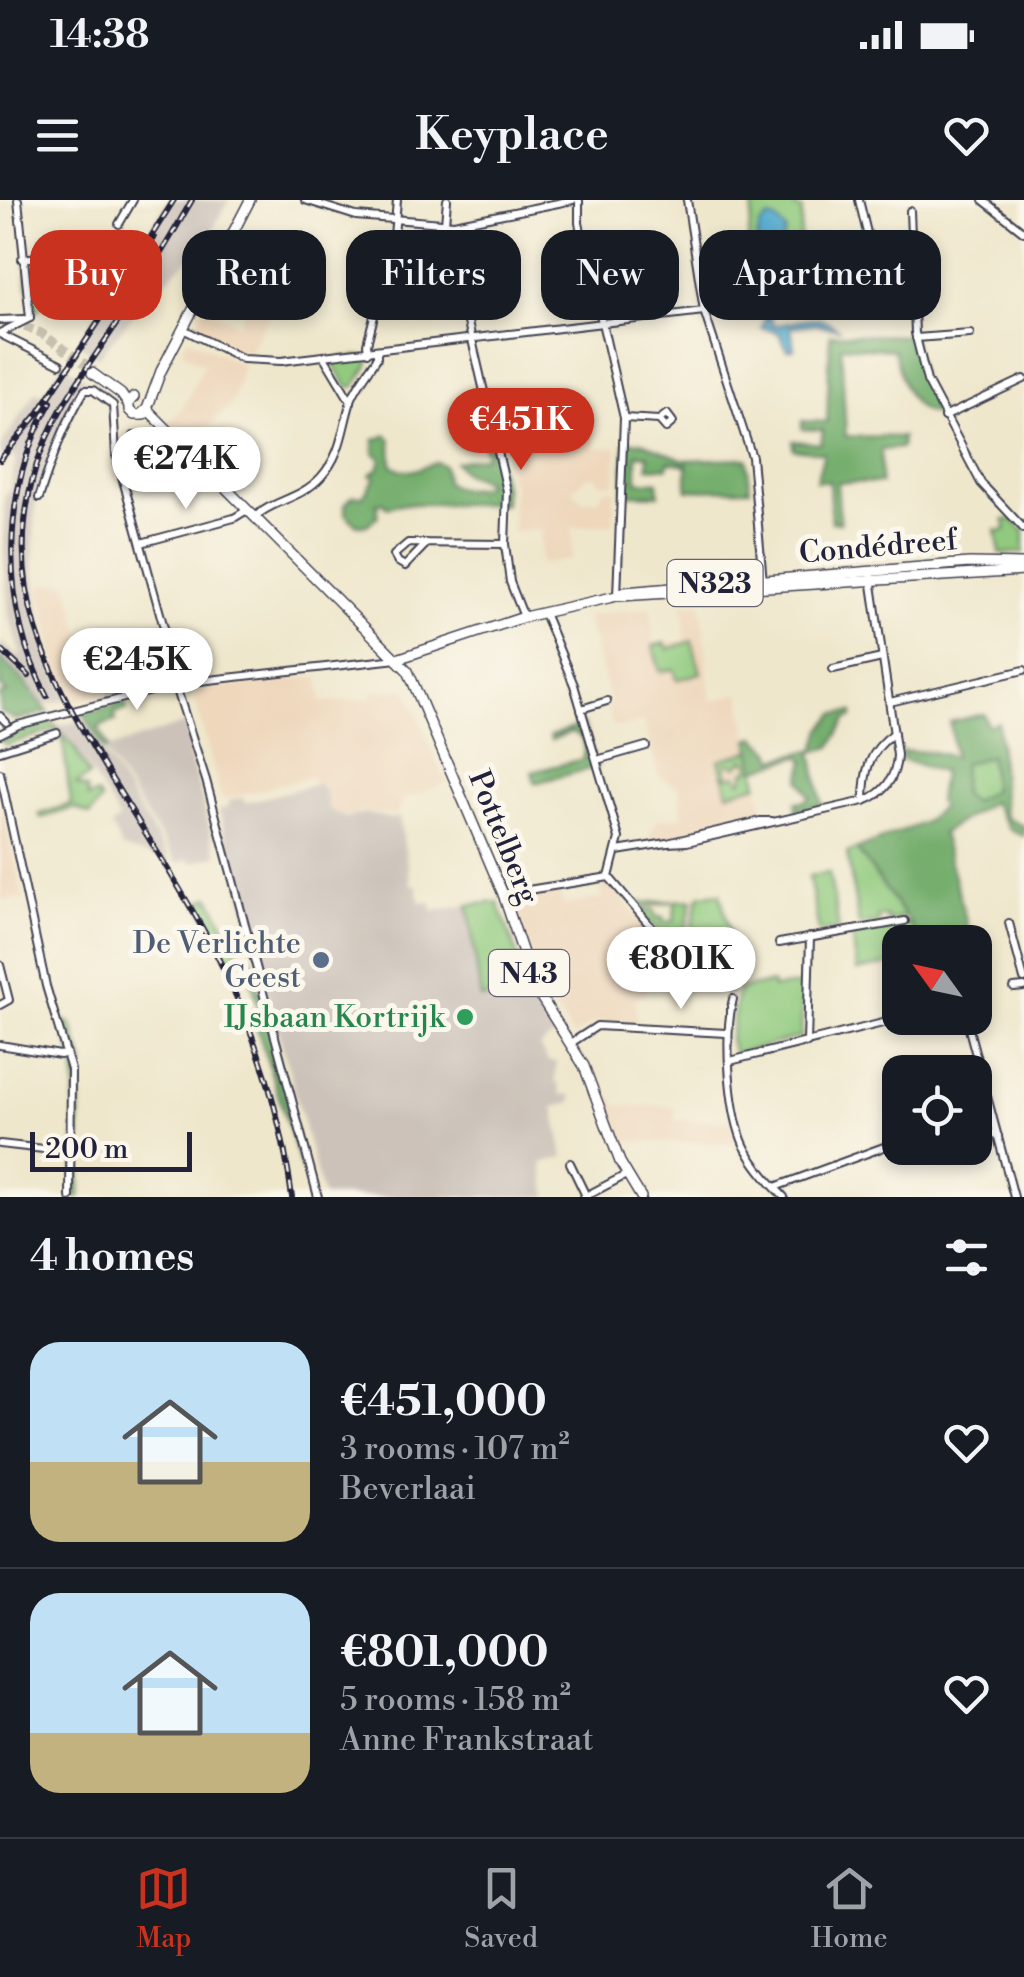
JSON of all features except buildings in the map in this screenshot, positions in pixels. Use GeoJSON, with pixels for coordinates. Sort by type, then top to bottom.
{"type":"FeatureCollection","features":[{"type":"Feature","properties":{"kind":"main road"},"geometry":{"type":"LineString","coordinates":[[93,372],[139,404],[161,371],[250,200]]}},
{"type":"Feature","properties":{"kind":"main road","name":"N43"},"geometry":{"type":"LineString","coordinates":[[139,404],[397,659]]}},
{"type":"Feature","properties":{"kind":"main road","name":"Condédreef"},"geometry":{"type":"LineString","coordinates":[[397,659],[524,617],[625,592],[870,576],[995,562],[1024,564]]}},
{"type":"Feature","properties":{"kind":"main road","name":"Condédreef"},"geometry":{"type":"LineString","coordinates":[[870,576],[1024,572]]}},
{"type":"Feature","properties":{"kind":"main road","name":"Pottelberg"},"geometry":{"type":"LineString","coordinates":[[397,659],[408,671],[423,702],[503,894],[534,986],[584,1066],[626,1175],[640,1197]]}},
{"type":"Feature","properties":{"kind":"street"},"geometry":{"type":"LineString","coordinates":[[18,200],[30,318]]}},
{"type":"Feature","properties":{"kind":"street"},"geometry":{"type":"LineString","coordinates":[[119,224],[133,200]]}},
{"type":"Feature","properties":{"kind":"street"},"geometry":{"type":"LineString","coordinates":[[305,200],[340,213],[445,224],[576,200],[624,418],[617,596]]}},
{"type":"Feature","properties":{"kind":"street"},"geometry":{"type":"LineString","coordinates":[[141,543],[262,511],[301,494],[323,475],[342,442],[351,402],[377,358],[367,344],[396,220],[396,200]]}},
{"type":"Feature","properties":{"kind":"street"},"geometry":{"type":"LineString","coordinates":[[446,200],[445,224],[507,491],[505,544],[510,582],[524,617]]}},
{"type":"Feature","properties":{"kind":"street"},"geometry":{"type":"LineString","coordinates":[[687,200],[699,278]]}},
{"type":"Feature","properties":{"kind":"street"},"geometry":{"type":"LineString","coordinates":[[859,200],[866,230]]}},
{"type":"Feature","properties":{"kind":"street"},"geometry":{"type":"LineString","coordinates":[[983,200],[1024,232]]}},
{"type":"Feature","properties":{"kind":"street"},"geometry":{"type":"LineString","coordinates":[[910,212],[916,338],[926,381],[987,492],[1024,529]]}},
{"type":"Feature","properties":{"kind":"street"},"geometry":{"type":"LineString","coordinates":[[22,259],[30,258]]}},
{"type":"Feature","properties":{"kind":"street"},"geometry":{"type":"LineString","coordinates":[[183,329],[248,360],[324,357],[699,312]]}},
{"type":"Feature","properties":{"kind":"street"},"geometry":{"type":"LineString","coordinates":[[0,320],[30,318]]}},
{"type":"Feature","properties":{"kind":"street"},"geometry":{"type":"LineString","coordinates":[[0,334],[30,318]]}},
{"type":"Feature","properties":{"kind":"street"},"geometry":{"type":"LineString","coordinates":[[707,320],[752,457],[762,584]]}},
{"type":"Feature","properties":{"kind":"street"},"geometry":{"type":"LineString","coordinates":[[0,334],[60,364]]}},
{"type":"Feature","properties":{"kind":"street"},"geometry":{"type":"LineString","coordinates":[[916,338],[970,334]]}},
{"type":"Feature","properties":{"kind":"street"},"geometry":{"type":"LineString","coordinates":[[324,357],[351,402]]}},
{"type":"Feature","properties":{"kind":"street"},"geometry":{"type":"LineString","coordinates":[[944,416],[1024,379]]}},
{"type":"Feature","properties":{"kind":"street"},"geometry":{"type":"LineString","coordinates":[[39,498],[56,447],[82,394],[92,389],[113,403],[118,464],[166,636],[171,675]]}},
{"type":"Feature","properties":{"kind":"street"},"geometry":{"type":"LineString","coordinates":[[624,418],[659,420]]}},
{"type":"Feature","properties":{"kind":"street"},"geometry":{"type":"LineString","coordinates":[[118,464],[123,462],[134,436]]}},
{"type":"Feature","properties":{"kind":"street"},"geometry":{"type":"LineString","coordinates":[[427,543],[405,566],[394,554],[408,543],[427,543],[505,544]]}},
{"type":"Feature","properties":{"kind":"street"},"geometry":{"type":"LineString","coordinates":[[617,851],[864,800],[883,789],[895,771],[898,754],[870,576]]}},
{"type":"Feature","properties":{"kind":"street"},"geometry":{"type":"LineString","coordinates":[[544,613],[581,709],[619,838],[609,877]]}},
{"type":"Feature","properties":{"kind":"street"},"geometry":{"type":"LineString","coordinates":[[833,669],[882,658]]}},
{"type":"Feature","properties":{"kind":"street"},"geometry":{"type":"LineString","coordinates":[[171,675],[182,682],[397,659]]}},
{"type":"Feature","properties":{"kind":"street"},"geometry":{"type":"LineString","coordinates":[[890,702],[1024,670]]}},
{"type":"Feature","properties":{"kind":"street"},"geometry":{"type":"LineString","coordinates":[[163,688],[164,680],[171,675]]}},
{"type":"Feature","properties":{"kind":"street"},"geometry":{"type":"LineString","coordinates":[[182,682],[178,693],[206,780],[318,1197]]}},
{"type":"Feature","properties":{"kind":"street"},"geometry":{"type":"LineString","coordinates":[[163,688],[169,694],[178,693]]}},
{"type":"Feature","properties":{"kind":"street"},"geometry":{"type":"LineString","coordinates":[[2,733],[18,725],[163,688]]}},
{"type":"Feature","properties":{"kind":"street"},"geometry":{"type":"LineString","coordinates":[[581,709],[607,701]]}},
{"type":"Feature","properties":{"kind":"street"},"geometry":{"type":"LineString","coordinates":[[2,733],[3,719],[18,725]]}},
{"type":"Feature","properties":{"kind":"street"},"geometry":{"type":"LineString","coordinates":[[864,800],[864,779],[870,759],[894,732]]}},
{"type":"Feature","properties":{"kind":"street"},"geometry":{"type":"LineString","coordinates":[[0,751],[57,733]]}},
{"type":"Feature","properties":{"kind":"street"},"geometry":{"type":"LineString","coordinates":[[597,760],[646,746]]}},
{"type":"Feature","properties":{"kind":"street"},"geometry":{"type":"LineString","coordinates":[[0,773],[46,986],[71,1070],[70,1197]]}},
{"type":"Feature","properties":{"kind":"street"},"geometry":{"type":"LineString","coordinates":[[503,894],[609,877]]}},
{"type":"Feature","properties":{"kind":"street"},"geometry":{"type":"LineString","coordinates":[[609,877],[653,930]]}},
{"type":"Feature","properties":{"kind":"street"},"geometry":{"type":"LineString","coordinates":[[779,943],[904,921]]}},
{"type":"Feature","properties":{"kind":"street"},"geometry":{"type":"LineString","coordinates":[[1009,923],[1024,979]]}},
{"type":"Feature","properties":{"kind":"street"},"geometry":{"type":"LineString","coordinates":[[807,1042],[810,936]]}},
{"type":"Feature","properties":{"kind":"street"},"geometry":{"type":"LineString","coordinates":[[0,965],[8,1000],[0,1005]]}},
{"type":"Feature","properties":{"kind":"street"},"geometry":{"type":"LineString","coordinates":[[1014,988],[1024,986]]}},
{"type":"Feature","properties":{"kind":"street"},"geometry":{"type":"LineString","coordinates":[[733,999],[726,1033],[740,1136],[755,1162],[784,1197]]}},
{"type":"Feature","properties":{"kind":"street"},"geometry":{"type":"LineString","coordinates":[[730,1061],[882,1023]]}},
{"type":"Feature","properties":{"kind":"street"},"geometry":{"type":"LineString","coordinates":[[570,1043],[597,1026],[726,1033]]}},
{"type":"Feature","properties":{"kind":"street"},"geometry":{"type":"LineString","coordinates":[[0,1045],[67,1054]]}},
{"type":"Feature","properties":{"kind":"street"},"geometry":{"type":"LineString","coordinates":[[992,1114],[1014,1197]]}},
{"type":"Feature","properties":{"kind":"street"},"geometry":{"type":"LineString","coordinates":[[992,1133],[999,1136]]}},
{"type":"Feature","properties":{"kind":"street"},"geometry":{"type":"LineString","coordinates":[[0,1144],[70,1152]]}},
{"type":"Feature","properties":{"kind":"street"},"geometry":{"type":"LineString","coordinates":[[775,1188],[882,1147]]}},
{"type":"Feature","properties":{"kind":"street"},"geometry":{"type":"LineString","coordinates":[[570,1162],[585,1197],[626,1175]]}},
{"type":"Feature","properties":{"kind":"shaded area"},"geometry":{"type":"Polygon","coordinates":[[[168,200],[229,200],[213,230],[182,230],[182,265],[162,284],[162,230],[149,230],[168,200]]]}},
{"type":"Feature","properties":{"kind":"shaded area"},"geometry":{"type":"Polygon","coordinates":[[[92,320],[129,320],[98,357],[77,343],[92,320]]]}},
{"type":"Feature","properties":{"kind":"shaded area"},"geometry":{"type":"Polygon","coordinates":[[[197,320],[230,320],[238,324],[240,320],[267,320],[248,354],[193,327],[197,320]]]}},
{"type":"Feature","properties":{"kind":"shaded area"},"geometry":{"type":"Polygon","coordinates":[[[188,338],[243,365],[234,400],[191,446],[167,423],[184,406],[204,365],[181,351],[188,338]]]}},
{"type":"Feature","properties":{"kind":"shaded area"},"geometry":{"type":"Polygon","coordinates":[[[63,363],[87,380],[62,427],[35,505],[33,564],[39,611],[52,667],[69,699],[44,705],[0,660],[0,641],[18,656],[21,653],[9,616],[4,552],[5,494],[17,458],[9,455],[0,465],[0,447],[36,391],[42,394],[63,363]]]}},
{"type":"Feature","properties":{"kind":"shaded area"},"geometry":{"type":"Polygon","coordinates":[[[592,427],[596,448],[617,447],[615,483],[602,484],[596,477],[588,476],[571,490],[583,501],[599,500],[603,490],[615,489],[613,524],[572,527],[572,560],[541,564],[540,529],[512,531],[513,489],[501,440],[592,427]]]}},
{"type":"Feature","properties":{"kind":"shaded area"},"geometry":{"type":"Polygon","coordinates":[[[67,582],[86,652],[109,646],[118,675],[128,688],[75,701],[56,668],[40,585],[67,582]]]}},
{"type":"Feature","properties":{"kind":"shaded area"},"geometry":{"type":"Polygon","coordinates":[[[701,602],[711,702],[740,693],[765,818],[646,842],[657,820],[682,817],[679,788],[658,775],[644,721],[618,728],[612,725],[607,706],[611,704],[586,616],[651,607],[654,643],[685,641],[683,604],[701,602]]]}},
{"type":"Feature","properties":{"kind":"shaded area"},"geometry":{"type":"Polygon","coordinates":[[[319,677],[322,702],[372,699],[372,692],[406,689],[446,783],[402,800],[403,805],[394,815],[364,810],[345,816],[329,809],[326,788],[314,784],[312,776],[222,800],[195,699],[200,690],[319,677]]]}},
{"type":"Feature","properties":{"kind":"shaded area"},"geometry":{"type":"Polygon","coordinates":[[[82,720],[171,862],[122,848],[111,826],[119,820],[113,808],[57,727],[82,720]]]}},
{"type":"Feature","properties":{"kind":"shaded area"},"geometry":{"type":"Polygon","coordinates":[[[186,723],[193,752],[189,753],[217,855],[177,863],[104,750],[186,723]]]}},
{"type":"Feature","properties":{"kind":"shaded area"},"geometry":{"type":"Polygon","coordinates":[[[320,783],[325,788],[329,809],[346,818],[365,813],[399,817],[411,885],[417,885],[420,903],[431,902],[433,911],[468,905],[481,997],[531,994],[558,1033],[539,1047],[549,1062],[556,1061],[555,1083],[561,1095],[571,1094],[572,1100],[554,1107],[564,1157],[542,1163],[548,1197],[323,1197],[219,810],[235,799],[243,798],[245,803],[320,783]]]}},
{"type":"Feature","properties":{"kind":"shaded area"},"geometry":{"type":"Polygon","coordinates":[[[0,796],[15,863],[24,900],[0,899],[0,796]]]}},
{"type":"Feature","properties":{"kind":"shaded area"},"geometry":{"type":"Polygon","coordinates":[[[600,883],[611,883],[649,934],[652,953],[640,972],[647,993],[635,997],[637,1024],[594,1022],[573,1036],[542,987],[511,897],[558,891],[564,905],[602,898],[600,883]]]}},
{"type":"Feature","properties":{"kind":"shaded area"},"geometry":{"type":"Polygon","coordinates":[[[611,1096],[617,1105],[675,1107],[675,1120],[731,1122],[734,1144],[617,1141],[603,1100],[611,1096]]]}},
{"type":"Feature","properties":{"kind":"green space"},"geometry":{"type":"Polygon","coordinates":[[[772,200],[796,200],[795,208],[802,209],[801,230],[749,230],[754,203],[767,205],[772,200]]]}},
{"type":"Feature","properties":{"kind":"green space"},"geometry":{"type":"Polygon","coordinates":[[[30,260],[30,293],[27,284],[30,260]]]}},
{"type":"Feature","properties":{"kind":"green space"},"geometry":{"type":"Polygon","coordinates":[[[830,334],[912,336],[921,379],[941,415],[913,402],[894,350],[841,346],[846,436],[902,437],[901,448],[881,450],[881,483],[837,482],[840,522],[831,522],[829,481],[816,481],[824,453],[793,449],[793,441],[821,444],[823,430],[802,429],[802,421],[827,422],[830,334]]]}},
{"type":"Feature","properties":{"kind":"green space"},"geometry":{"type":"Polygon","coordinates":[[[362,356],[369,360],[368,366],[355,386],[348,387],[332,363],[339,358],[362,356]]]}},
{"type":"Feature","properties":{"kind":"green space"},"geometry":{"type":"Polygon","coordinates":[[[487,426],[504,486],[504,504],[386,507],[377,503],[378,516],[367,525],[357,525],[345,514],[345,504],[353,496],[363,496],[375,478],[370,475],[378,469],[381,459],[374,453],[374,440],[387,435],[391,440],[392,465],[414,470],[436,462],[444,466],[450,485],[465,489],[484,486],[486,481],[465,474],[455,462],[486,456],[480,428],[487,426]]]}},
{"type":"Feature","properties":{"kind":"green space"},"geometry":{"type":"Polygon","coordinates":[[[625,442],[642,442],[684,460],[747,458],[750,489],[687,490],[687,465],[669,462],[667,468],[648,467],[648,455],[637,454],[637,481],[658,482],[659,495],[623,494],[625,442]]]}},
{"type":"Feature","properties":{"kind":"green space"},"geometry":{"type":"Polygon","coordinates":[[[1011,519],[1024,531],[1024,552],[1000,554],[996,530],[1007,528],[1004,520],[1011,519]]]}},
{"type":"Feature","properties":{"kind":"green space"},"geometry":{"type":"Polygon","coordinates":[[[158,641],[160,663],[150,682],[111,692],[110,688],[120,685],[118,677],[145,668],[153,656],[146,646],[158,641]]]}},
{"type":"Feature","properties":{"kind":"green space"},"geometry":{"type":"Polygon","coordinates":[[[692,641],[701,673],[677,680],[674,669],[660,672],[653,646],[665,643],[668,649],[692,641]]]}},
{"type":"Feature","properties":{"kind":"green space"},"geometry":{"type":"Polygon","coordinates":[[[0,658],[48,712],[16,720],[0,712],[0,695],[7,693],[0,686],[0,658]]]}},
{"type":"Feature","properties":{"kind":"green space"},"geometry":{"type":"Polygon","coordinates":[[[125,702],[127,710],[114,713],[116,721],[98,727],[108,748],[104,750],[83,713],[125,702]]]}},
{"type":"Feature","properties":{"kind":"green space"},"geometry":{"type":"Polygon","coordinates":[[[853,712],[831,747],[812,752],[822,805],[796,811],[796,802],[810,797],[800,780],[805,760],[799,756],[755,770],[749,739],[756,737],[775,759],[816,749],[822,729],[835,714],[853,712]]]}},
{"type":"Feature","properties":{"kind":"green space"},"geometry":{"type":"Polygon","coordinates":[[[984,714],[988,726],[998,722],[1004,812],[1009,820],[1024,826],[1024,836],[1010,830],[992,802],[942,833],[967,925],[911,925],[857,849],[925,822],[941,807],[938,801],[942,772],[902,760],[902,751],[954,757],[950,722],[984,714]],[[990,756],[963,764],[962,795],[972,802],[993,790],[990,756]]]}},
{"type":"Feature","properties":{"kind":"green space"},"geometry":{"type":"Polygon","coordinates":[[[52,722],[74,747],[89,776],[76,784],[87,789],[88,798],[97,794],[101,801],[90,815],[74,808],[41,818],[39,814],[71,804],[62,735],[56,729],[7,745],[1,742],[52,722]]]}},
{"type":"Feature","properties":{"kind":"green space"},"geometry":{"type":"Polygon","coordinates":[[[583,724],[597,767],[535,783],[532,772],[583,759],[585,746],[579,736],[571,732],[551,740],[550,736],[583,724]]]}},
{"type":"Feature","properties":{"kind":"green space"},"geometry":{"type":"Polygon","coordinates":[[[752,750],[758,784],[728,793],[724,778],[737,775],[743,780],[750,764],[744,759],[737,767],[729,763],[725,768],[728,774],[723,776],[719,760],[752,750]]]}},
{"type":"Feature","properties":{"kind":"green space"},"geometry":{"type":"Polygon","coordinates":[[[990,756],[993,790],[972,802],[962,795],[963,763],[990,756]]]}},
{"type":"Feature","properties":{"kind":"green space"},"geometry":{"type":"Polygon","coordinates":[[[857,849],[905,917],[888,921],[886,916],[878,917],[879,923],[859,925],[847,853],[857,849]]]}},
{"type":"Feature","properties":{"kind":"green space"},"geometry":{"type":"Polygon","coordinates":[[[829,873],[839,929],[819,932],[809,876],[829,873]]]}},
{"type":"Feature","properties":{"kind":"green space"},"geometry":{"type":"Polygon","coordinates":[[[720,893],[734,948],[712,949],[689,941],[698,899],[701,895],[720,893]]]}},
{"type":"Feature","properties":{"kind":"green space"},"geometry":{"type":"Polygon","coordinates":[[[210,897],[240,955],[229,958],[199,902],[210,897]]]}},
{"type":"Feature","properties":{"kind":"green space"},"geometry":{"type":"Polygon","coordinates":[[[692,900],[684,938],[656,928],[640,911],[654,910],[656,918],[663,917],[663,922],[674,921],[675,901],[639,908],[636,903],[692,900]]]}},
{"type":"Feature","properties":{"kind":"green space"},"geometry":{"type":"Polygon","coordinates":[[[498,902],[531,994],[481,998],[468,905],[498,902]]]}},
{"type":"Feature","properties":{"kind":"green space"},"geometry":{"type":"Polygon","coordinates":[[[882,928],[882,966],[857,971],[852,933],[882,928]]]}},
{"type":"Feature","properties":{"kind":"green space"},"geometry":{"type":"Polygon","coordinates":[[[658,933],[727,953],[731,992],[725,993],[722,957],[705,956],[703,962],[687,956],[689,951],[655,940],[658,933]]]}},
{"type":"Feature","properties":{"kind":"green space"},"geometry":{"type":"Polygon","coordinates":[[[251,956],[305,1170],[253,1015],[260,1012],[245,958],[251,956]]]}},
{"type":"Feature","properties":{"kind":"green space"},"geometry":{"type":"Polygon","coordinates":[[[772,983],[773,988],[803,985],[801,1037],[734,1054],[730,1039],[738,989],[772,983]]]}},
{"type":"Feature","properties":{"kind":"green space"},"geometry":{"type":"Polygon","coordinates":[[[63,1022],[72,1026],[84,1064],[80,1066],[80,1197],[75,1197],[75,1066],[63,1022]]]}},
{"type":"Feature","properties":{"kind":"water"},"geometry":{"type":"Polygon","coordinates":[[[769,218],[786,230],[759,230],[769,218]]]}},
{"type":"Feature","properties":{"kind":"water"},"geometry":{"type":"Polygon","coordinates":[[[764,320],[771,320],[773,325],[821,320],[837,328],[812,324],[791,327],[794,349],[788,350],[778,332],[762,328],[764,320]]]}},
{"type":"Feature","properties":{"kind":"tunnel"},"geometry":{"type":"LineString","coordinates":[[12,322],[41,333],[94,370]]}},
{"type":"Feature","properties":{"kind":"railway"},"geometry":{"type":"LineString","coordinates":[[155,230],[174,200]]}},
{"type":"Feature","properties":{"kind":"railway"},"geometry":{"type":"LineString","coordinates":[[192,200],[50,430],[26,510],[23,551],[27,589],[49,663],[107,771],[194,912],[236,996],[271,1094],[292,1197]]}},
{"type":"Feature","properties":{"kind":"railway"},"geometry":{"type":"LineString","coordinates":[[0,460],[37,415],[100,320]]}},
{"type":"Feature","properties":{"kind":"railway"},"geometry":{"type":"LineString","coordinates":[[47,696],[21,625],[12,549],[22,472],[51,402]]}},
{"type":"Feature","properties":{"kind":"railway"},"geometry":{"type":"LineString","coordinates":[[0,649],[29,676]]}},
{"type":"Feature","properties":{"kind":"place","name":"De Verlichte Geest"},"geometry":{"type":"Point","coordinates":[321,960]}},
{"type":"Feature","properties":{"kind":"place","name":"IJsbaan Kortrijk"},"geometry":{"type":"Point","coordinates":[465,1017]}}]}
